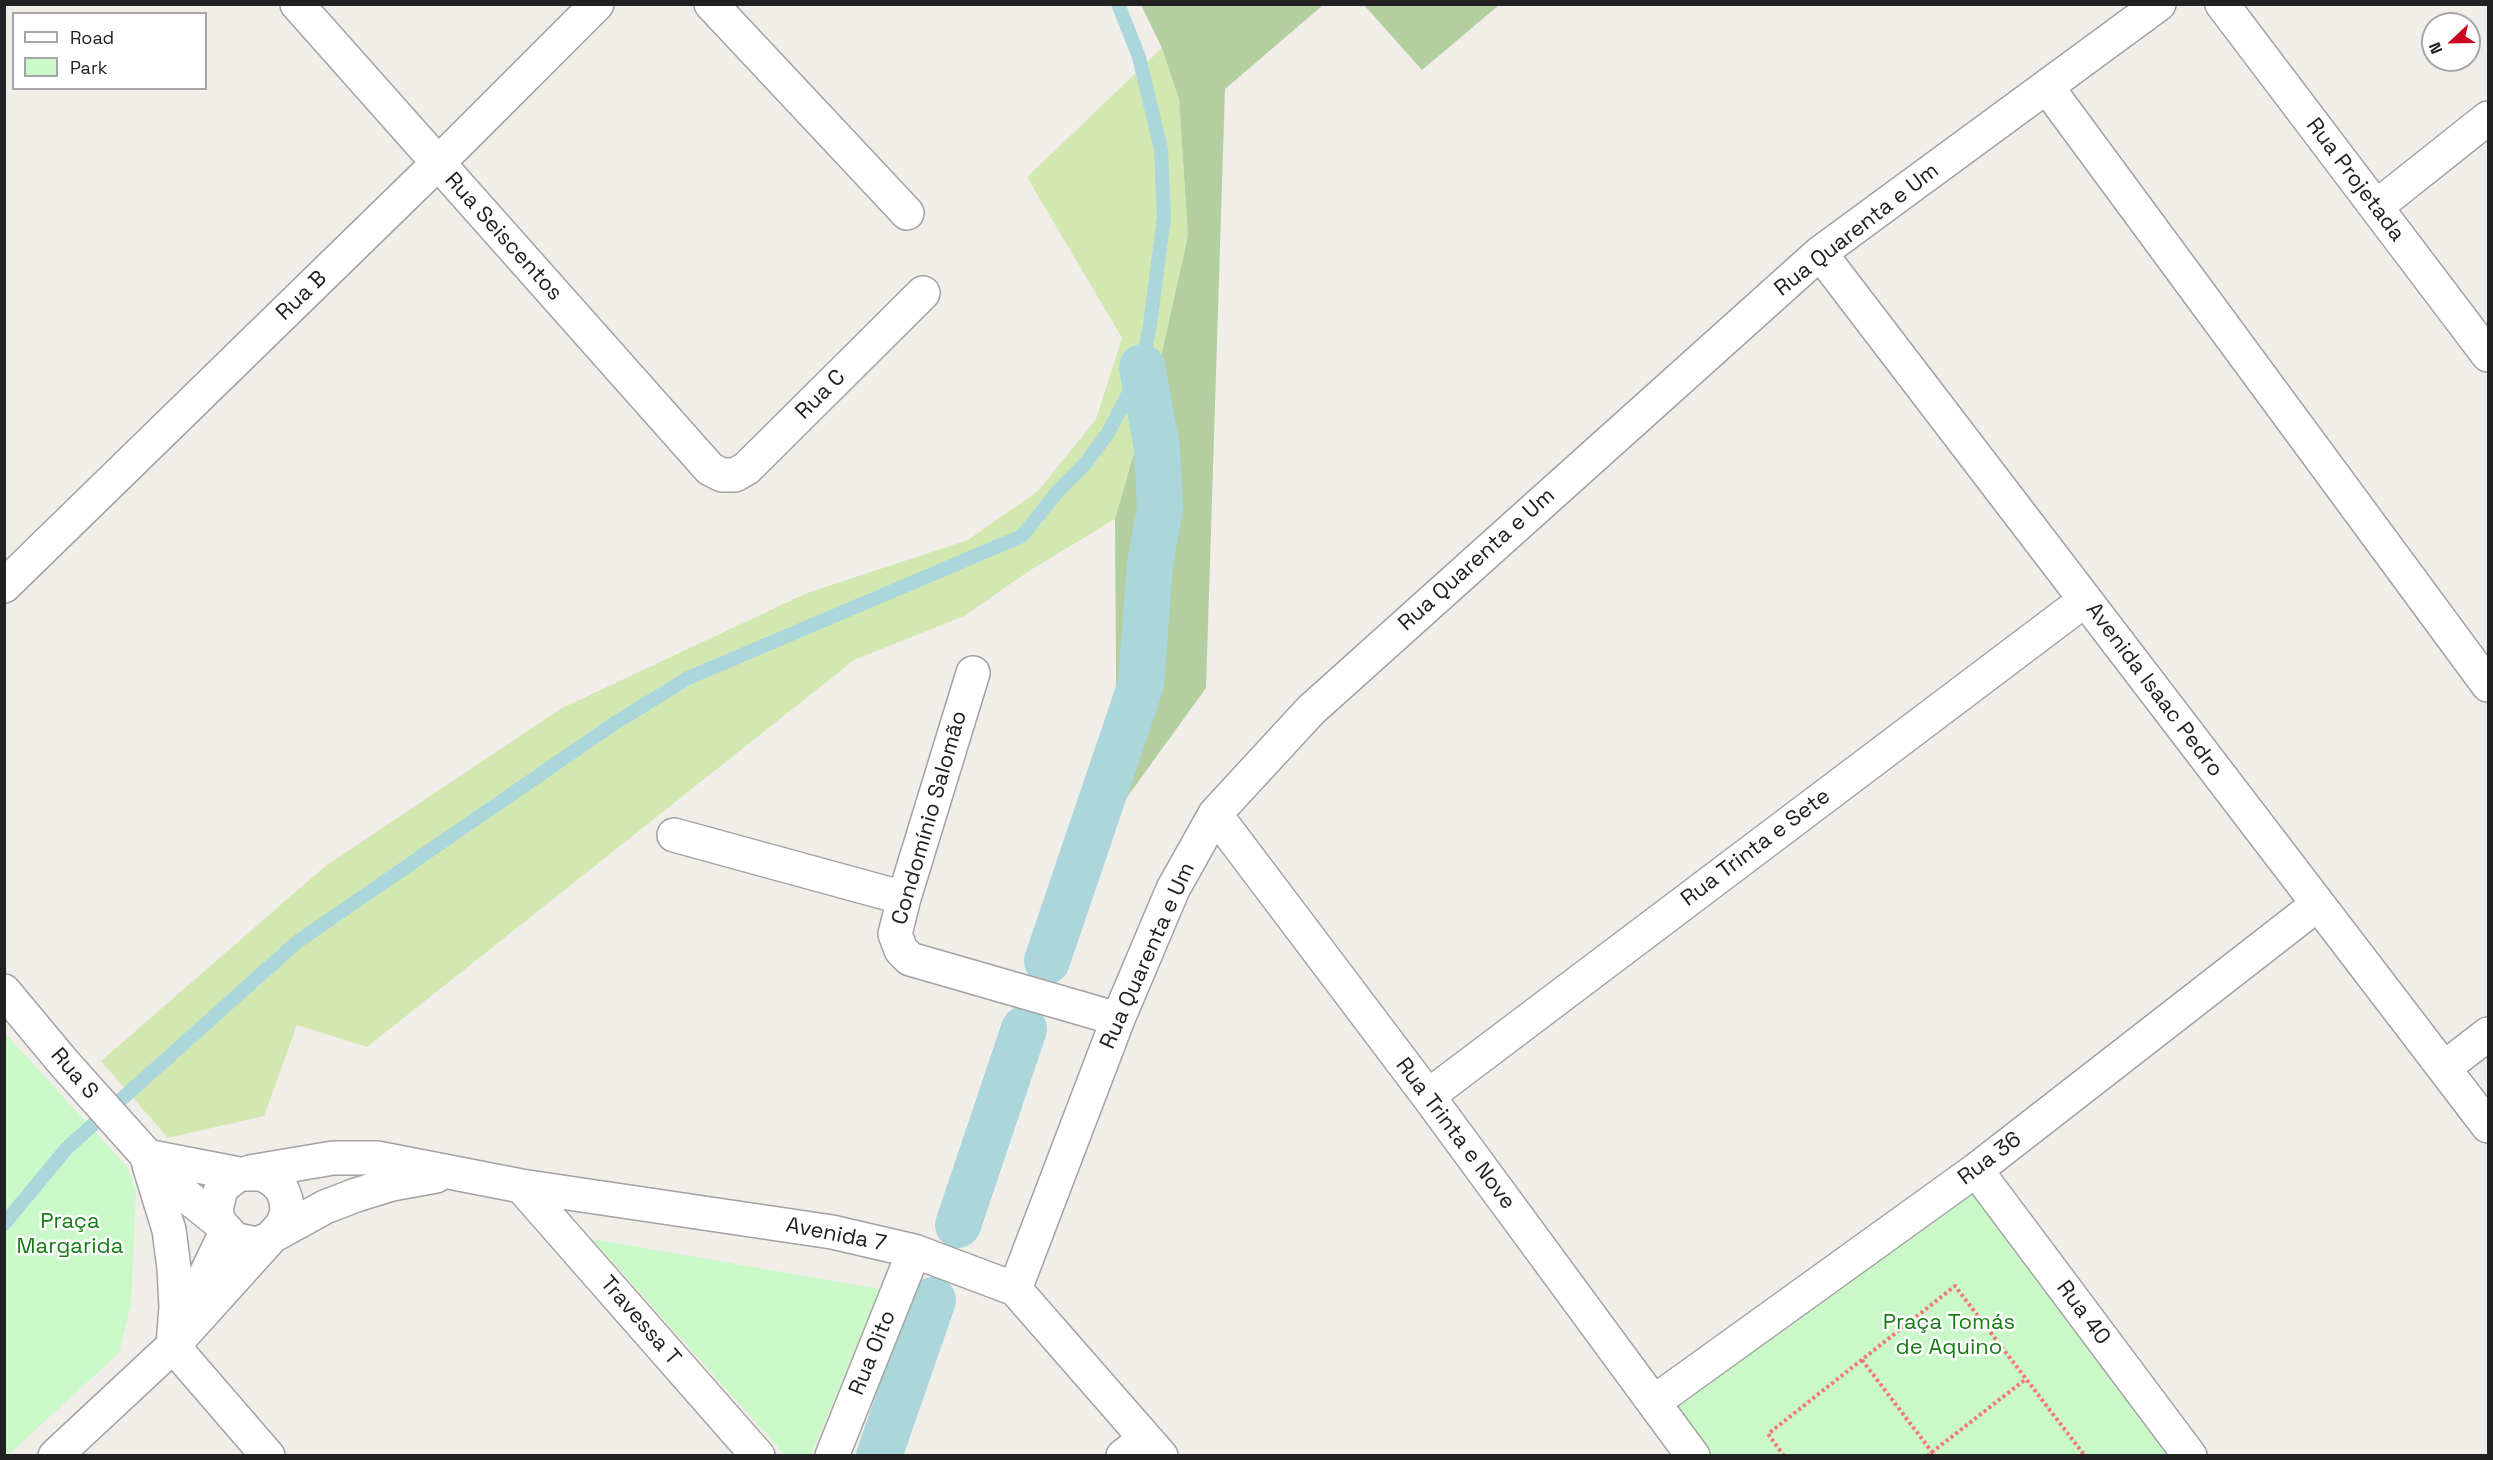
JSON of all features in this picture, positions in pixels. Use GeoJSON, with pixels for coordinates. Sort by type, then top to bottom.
{"type":"FeatureCollection","features":[{"type":"Feature","properties":{"kind":"street","name":"Rua Seiscentos"},"geometry":{"type":"LineString","coordinates":[[297,4],[710,469]]}},
{"type":"Feature","properties":{"kind":"street","name":"Rua B"},"geometry":{"type":"LineString","coordinates":[[4,586],[438,164],[597,4]]}},
{"type":"Feature","properties":{"kind":"street"},"geometry":{"type":"LineString","coordinates":[[711,4],[907,213]]}},
{"type":"Feature","properties":{"kind":"street","name":"Rua Quarenta e Um"},"geometry":{"type":"LineString","coordinates":[[1015,1289],[1118,1019],[1173,889],[1215,814],[1311,710],[1820,254],[2159,4]]}},
{"type":"Feature","properties":{"kind":"street","name":"Rua Projetada"},"geometry":{"type":"LineString","coordinates":[[2222,4],[2488,355]]}},
{"type":"Feature","properties":{"kind":"street"},"geometry":{"type":"LineString","coordinates":[[2047,87],[2488,685]]}},
{"type":"Feature","properties":{"kind":"street"},"geometry":{"type":"LineString","coordinates":[[2376,207],[2488,118]]}},
{"type":"Feature","properties":{"kind":"street","name":"Avenida Isaac Pedro"},"geometry":{"type":"LineString","coordinates":[[1820,254],[2488,1126]]}},
{"type":"Feature","properties":{"kind":"street","name":"Rua C"},"geometry":{"type":"LineString","coordinates":[[710,469],[722,475],[735,475],[747,468],[923,292]]}},
{"type":"Feature","properties":{"kind":"street","name":"Rua Trinta e Sete"},"geometry":{"type":"LineString","coordinates":[[1428,1096],[2085,600]]}},
{"type":"Feature","properties":{"kind":"street","name":"Condomínio Salomão"},"geometry":{"type":"LineString","coordinates":[[973,673],[904,898],[895,934],[901,950],[910,959],[1118,1019]]}},
{"type":"Feature","properties":{"kind":"street","name":"Rua Trinta e Nove"},"geometry":{"type":"LineString","coordinates":[[1215,814],[1428,1096],[1693,1455]]}},
{"type":"Feature","properties":{"kind":"street"},"geometry":{"type":"LineString","coordinates":[[674,835],[904,898]]}},
{"type":"Feature","properties":{"kind":"street","name":"Rua 36"},"geometry":{"type":"LineString","coordinates":[[1653,1402],[1976,1170],[2318,904]]}},
{"type":"Feature","properties":{"kind":"street","name":"Rua S"},"geometry":{"type":"LineString","coordinates":[[4,990],[138,1147],[175,1187],[222,1227]]}},
{"type":"Feature","properties":{"kind":"street"},"geometry":{"type":"LineString","coordinates":[[2444,1068],[2488,1034]]}},
{"type":"Feature","properties":{"kind":"street"},"geometry":{"type":"LineString","coordinates":[[56,1455],[172,1346],[272,1237],[283,1224],[287,1212],[282,1189],[268,1177],[138,1147]]}},
{"type":"Feature","properties":{"kind":"street"},"geometry":{"type":"LineString","coordinates":[[138,1147],[159,1192],[169,1230],[175,1297],[172,1346],[268,1455]]}},
{"type":"Feature","properties":{"kind":"street","name":"Avenida 7"},"geometry":{"type":"LineString","coordinates":[[245,1173],[333,1158],[377,1158],[521,1186],[832,1232],[914,1251],[1015,1289],[1146,1451]]}},
{"type":"Feature","properties":{"kind":"street","name":"Rua 40"},"geometry":{"type":"LineString","coordinates":[[1976,1170],[2190,1455]]}},
{"type":"Feature","properties":{"kind":"street"},"geometry":{"type":"LineString","coordinates":[[245,1173],[221,1188],[216,1210],[222,1227],[234,1239],[245,1243],[256,1244],[272,1237]]}},
{"type":"Feature","properties":{"kind":"street","name":"Avenida 7"},"geometry":{"type":"LineString","coordinates":[[272,1237],[325,1207],[356,1195],[392,1184],[456,1173]]}},
{"type":"Feature","properties":{"kind":"street","name":"Travessa T"},"geometry":{"type":"LineString","coordinates":[[521,1186],[758,1455]]}},
{"type":"Feature","properties":{"kind":"street"},"geometry":{"type":"LineString","coordinates":[[172,1346],[222,1227]]}},
{"type":"Feature","properties":{"kind":"street","name":"Rua Oito"},"geometry":{"type":"LineString","coordinates":[[832,1455],[914,1251]]}},
{"type":"Feature","properties":{"kind":"path"},"geometry":{"type":"LineString","coordinates":[[1784,1455],[1768,1434],[1955,1286],[2085,1455]]}},
{"type":"Feature","properties":{"kind":"path"},"geometry":{"type":"LineString","coordinates":[[1862,1360],[1934,1453]]}},
{"type":"Feature","properties":{"kind":"path"},"geometry":{"type":"LineString","coordinates":[[1927,1455],[1934,1453],[2026,1379]]}},
{"type":"Feature","properties":{"kind":"green space"},"geometry":{"type":"Polygon","coordinates":[[[1141,5],[1323,5],[1225,89],[1206,688],[1117,811],[1115,519],[1158,370],[1188,236],[1179,99],[1162,48],[1141,5]]]}},
{"type":"Feature","properties":{"kind":"green space"},"geometry":{"type":"Polygon","coordinates":[[[1364,5],[1499,5],[1422,70],[1364,5]]]}},
{"type":"Feature","properties":{"kind":"green space"},"geometry":{"type":"Polygon","coordinates":[[[1162,48],[1179,99],[1188,236],[1158,370],[1115,519],[1029,571],[964,616],[854,660],[367,1047],[297,1025],[264,1116],[168,1138],[101,1061],[323,868],[560,709],[807,593],[968,540],[1038,491],[1096,419],[1122,338],[1027,177],[1162,48]]]}},
{"type":"Feature","properties":{"kind":"green space","name":"Praça Margarida"},"geometry":{"type":"Polygon","coordinates":[[[4,1032],[127,1167],[136,1191],[131,1304],[119,1353],[7,1456],[4,1455],[4,1032]]]}},
{"type":"Feature","properties":{"kind":"green space","name":"Praça Tomás de Aquino"},"geometry":{"type":"Polygon","coordinates":[[[1976,1170],[2190,1455],[1693,1455],[1654,1402],[1976,1170]]]}},
{"type":"Feature","properties":{"kind":"green space"},"geometry":{"type":"Polygon","coordinates":[[[592,1239],[880,1289],[811,1455],[785,1455],[592,1239]]]}},
{"type":"Feature","properties":{"kind":"waterway"},"geometry":{"type":"LineString","coordinates":[[4,1224],[67,1148],[297,942],[615,723],[688,678],[1022,536],[1058,491],[1085,464],[1108,433],[1142,367],[1150,325],[1164,217],[1161,149],[1139,57],[1118,4]]}},
{"type":"Feature","properties":{"kind":"waterway"},"geometry":{"type":"LineString","coordinates":[[1047,961],[1141,684],[1150,564],[1160,509],[1157,448],[1142,367]]}},
{"type":"Feature","properties":{"kind":"waterway"},"geometry":{"type":"LineString","coordinates":[[958,1225],[1024,1029]]}},
{"type":"Feature","properties":{"kind":"waterway"},"geometry":{"type":"LineString","coordinates":[[879,1456],[933,1300]]}}]}
